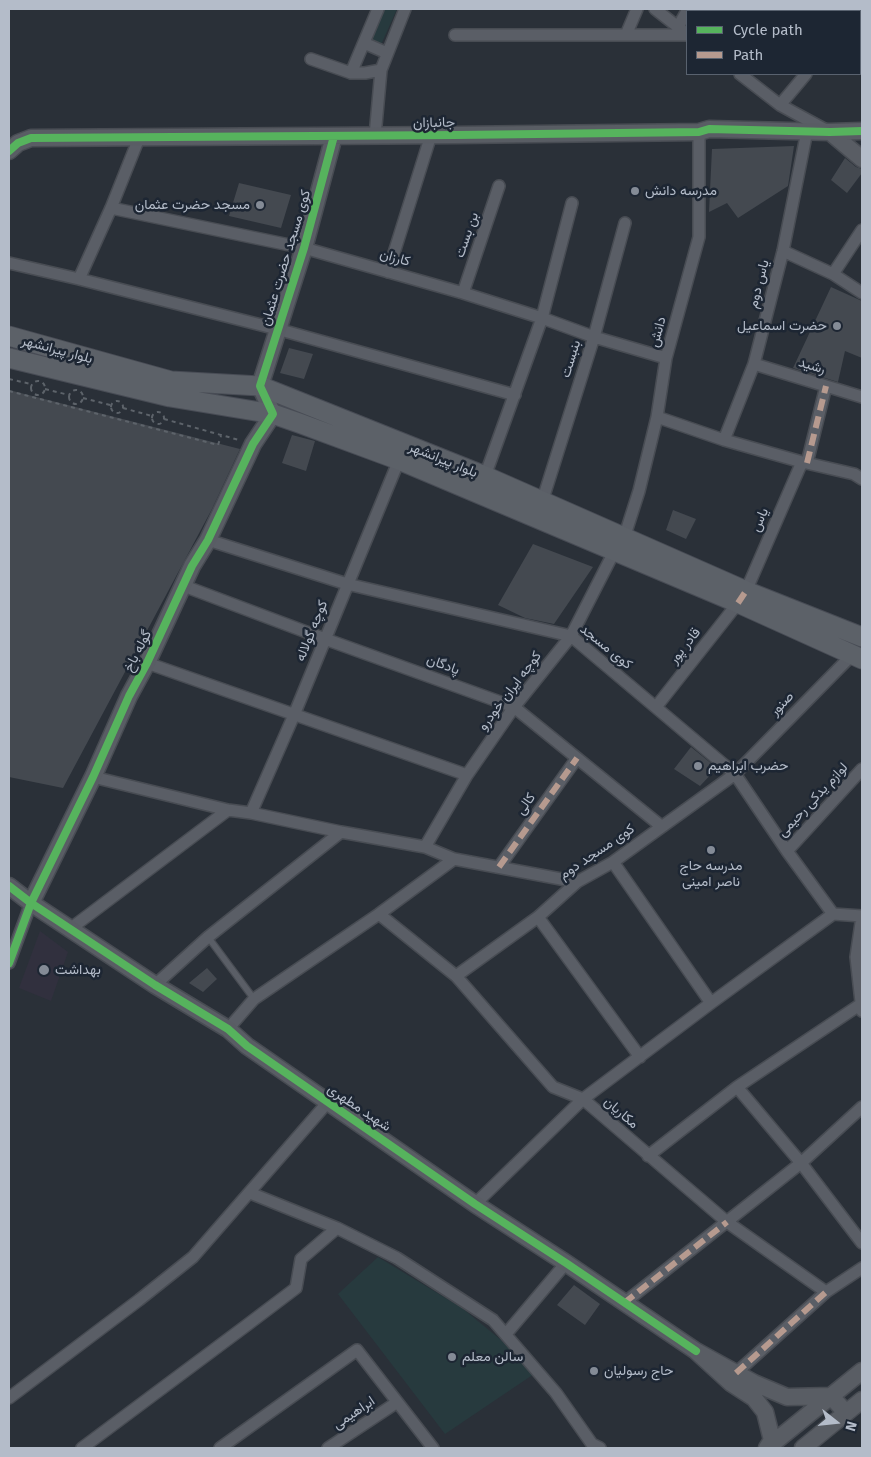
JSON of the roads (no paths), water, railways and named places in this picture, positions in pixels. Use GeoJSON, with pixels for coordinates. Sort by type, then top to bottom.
{"type":"FeatureCollection","features":[{"type":"Feature","properties":{"kind":"main road","name":"بلوار پیرانشهر"},"geometry":{"type":"LineString","coordinates":[[9,336],[171,381],[260,386],[485,476],[542,502],[619,545]]}},
{"type":"Feature","properties":{"kind":"main road","name":"بلوار پیرانشهر"},"geometry":{"type":"LineString","coordinates":[[9,358],[170,397],[273,414],[399,460],[619,545],[742,597],[862,638]]}},
{"type":"Feature","properties":{"kind":"main road","name":"بلوار پیرانشهر"},"geometry":{"type":"LineString","coordinates":[[742,597],[857,657]]}},
{"type":"Feature","properties":{"kind":"street"},"geometry":{"type":"LineString","coordinates":[[351,73],[378,9]]}},
{"type":"Feature","properties":{"kind":"street"},"geometry":{"type":"LineString","coordinates":[[375,136],[381,70],[405,9]]}},
{"type":"Feature","properties":{"kind":"street"},"geometry":{"type":"LineString","coordinates":[[626,35],[637,9]]}},
{"type":"Feature","properties":{"kind":"street"},"geometry":{"type":"LineString","coordinates":[[655,9],[684,32]]}},
{"type":"Feature","properties":{"kind":"street"},"geometry":{"type":"LineString","coordinates":[[455,35],[626,35],[684,32]]}},
{"type":"Feature","properties":{"kind":"street"},"geometry":{"type":"LineString","coordinates":[[364,43],[387,54]]}},
{"type":"Feature","properties":{"kind":"street"},"geometry":{"type":"LineString","coordinates":[[311,59],[351,73],[381,70]]}},
{"type":"Feature","properties":{"kind":"street"},"geometry":{"type":"LineString","coordinates":[[741,75],[780,105],[830,132],[862,159]]}},
{"type":"Feature","properties":{"kind":"street"},"geometry":{"type":"LineString","coordinates":[[780,105],[805,75]]}},
{"type":"Feature","properties":{"kind":"street","name":"جانبازان"},"geometry":{"type":"LineString","coordinates":[[9,150],[18,143],[31,138],[699,132],[710,128],[830,132],[862,131]]}},
{"type":"Feature","properties":{"kind":"street","name":"یاس دوم"},"geometry":{"type":"LineString","coordinates":[[724,440],[754,364],[783,251],[807,131]]}},
{"type":"Feature","properties":{"kind":"street","name":"دانش"},"geometry":{"type":"LineString","coordinates":[[619,545],[639,491],[657,417],[666,358],[699,238],[699,132]]}},
{"type":"Feature","properties":{"kind":"street"},"geometry":{"type":"LineString","coordinates":[[388,272],[431,135]]}},
{"type":"Feature","properties":{"kind":"street","name":"کوی مسجد حضرت عثمان"},"geometry":{"type":"LineString","coordinates":[[260,386],[304,248],[334,136]]}},
{"type":"Feature","properties":{"kind":"street"},"geometry":{"type":"LineString","coordinates":[[78,279],[111,208],[139,138]]}},
{"type":"Feature","properties":{"kind":"street","name":"بن بست"},"geometry":{"type":"LineString","coordinates":[[464,293],[499,186]]}},
{"type":"Feature","properties":{"kind":"street"},"geometry":{"type":"LineString","coordinates":[[485,476],[542,318],[572,203]]}},
{"type":"Feature","properties":{"kind":"street","name":"کارزان"},"geometry":{"type":"LineString","coordinates":[[111,208],[304,248],[464,293],[594,337],[666,358]]}},
{"type":"Feature","properties":{"kind":"street","name":"بنبست"},"geometry":{"type":"LineString","coordinates":[[542,502],[594,337],[625,224]]}},
{"type":"Feature","properties":{"kind":"street"},"geometry":{"type":"LineString","coordinates":[[833,274],[862,230]]}},
{"type":"Feature","properties":{"kind":"street"},"geometry":{"type":"LineString","coordinates":[[783,251],[833,274],[862,293]]}},
{"type":"Feature","properties":{"kind":"street"},"geometry":{"type":"LineString","coordinates":[[9,263],[277,329],[515,394]]}},
{"type":"Feature","properties":{"kind":"street","name":"رشید"},"geometry":{"type":"LineString","coordinates":[[754,364],[862,397]]}},
{"type":"Feature","properties":{"kind":"street"},"geometry":{"type":"LineString","coordinates":[[260,386],[273,414]]}},
{"type":"Feature","properties":{"kind":"street","name":"یاس"},"geometry":{"type":"LineString","coordinates":[[742,597],[804,462],[826,386]]}},
{"type":"Feature","properties":{"kind":"street","name":"گوله باخ"},"geometry":{"type":"LineString","coordinates":[[31,903],[93,777],[129,696],[147,663],[192,566],[208,540],[253,444],[273,414]]}},
{"type":"Feature","properties":{"kind":"street"},"geometry":{"type":"LineString","coordinates":[[657,417],[724,440],[854,474],[862,479]]}},
{"type":"Feature","properties":{"kind":"street","name":"کوچه گولاله"},"geometry":{"type":"LineString","coordinates":[[251,813],[294,715],[399,460]]}},
{"type":"Feature","properties":{"kind":"street","name":"کوی مسجد"},"geometry":{"type":"LineString","coordinates":[[208,540],[347,584],[571,636],[735,774],[787,852],[834,914]]}},
{"type":"Feature","properties":{"kind":"street","name":"کوچه ایران خودرو"},"geometry":{"type":"LineString","coordinates":[[425,846],[467,775],[514,707],[571,636],[619,545]]}},
{"type":"Feature","properties":{"kind":"street","name":"پادگان"},"geometry":{"type":"LineString","coordinates":[[184,586],[514,707],[661,826]]}},
{"type":"Feature","properties":{"kind":"street","name":"قادر پور"},"geometry":{"type":"LineString","coordinates":[[656,707],[742,597]]}},
{"type":"Feature","properties":{"kind":"street","name":"صنور"},"geometry":{"type":"LineString","coordinates":[[735,774],[857,657]]}},
{"type":"Feature","properties":{"kind":"street"},"geometry":{"type":"LineString","coordinates":[[147,663],[467,775]]}},
{"type":"Feature","properties":{"kind":"street","name":"کالی"},"geometry":{"type":"LineString","coordinates":[[499,867],[577,758]]}},
{"type":"Feature","properties":{"kind":"street","name":"لوازم یدکی رحیمی"},"geometry":{"type":"LineString","coordinates":[[787,852],[862,769]]}},
{"type":"Feature","properties":{"kind":"street","name":"کوی مسجد دوم"},"geometry":{"type":"LineString","coordinates":[[456,976],[538,917],[576,882],[613,862],[735,774]]}},
{"type":"Feature","properties":{"kind":"street"},"geometry":{"type":"LineString","coordinates":[[93,777],[228,810],[425,846],[454,858],[576,882]]}},
{"type":"Feature","properties":{"kind":"street"},"geometry":{"type":"LineString","coordinates":[[70,929],[228,810]]}},
{"type":"Feature","properties":{"kind":"street"},"geometry":{"type":"LineString","coordinates":[[155,985],[208,937],[341,832]]}},
{"type":"Feature","properties":{"kind":"street"},"geometry":{"type":"LineString","coordinates":[[228,1029],[254,999],[379,914],[454,858]]}},
{"type":"Feature","properties":{"kind":"street"},"geometry":{"type":"LineString","coordinates":[[613,862],[711,1003]]}},
{"type":"Feature","properties":{"kind":"street","name":"شهید مطهری"},"geometry":{"type":"LineString","coordinates":[[9,886],[31,903],[155,985],[228,1029],[247,1046],[475,1204],[696,1351]]}},
{"type":"Feature","properties":{"kind":"street"},"geometry":{"type":"LineString","coordinates":[[9,963],[31,903]]}},
{"type":"Feature","properties":{"kind":"street","name":"مکاریان"},"geometry":{"type":"LineString","coordinates":[[379,914],[456,976],[553,1087],[583,1099],[727,1222],[826,1292]]}},
{"type":"Feature","properties":{"kind":"street"},"geometry":{"type":"LineString","coordinates":[[475,1204],[583,1099],[711,1003],[834,914],[862,916],[859,958],[862,1007],[737,1087],[648,1156]]}},
{"type":"Feature","properties":{"kind":"street"},"geometry":{"type":"LineString","coordinates":[[538,917],[640,1056]]}},
{"type":"Feature","properties":{"kind":"street"},"geometry":{"type":"LineString","coordinates":[[737,1087],[801,1162],[862,1243]]}},
{"type":"Feature","properties":{"kind":"street"},"geometry":{"type":"LineString","coordinates":[[9,1398],[140,1300],[193,1257],[328,1102]]}},
{"type":"Feature","properties":{"kind":"street"},"geometry":{"type":"LineString","coordinates":[[624,1303],[801,1162],[862,1107]]}},
{"type":"Feature","properties":{"kind":"street"},"geometry":{"type":"LineString","coordinates":[[250,1193],[337,1228],[405,1263],[493,1320],[556,1393],[592,1444],[600,1448]]}},
{"type":"Feature","properties":{"kind":"street"},"geometry":{"type":"LineString","coordinates":[[82,1448],[296,1288],[301,1259],[337,1228]]}},
{"type":"Feature","properties":{"kind":"street"},"geometry":{"type":"LineString","coordinates":[[506,1334],[566,1263]]}},
{"type":"Feature","properties":{"kind":"street"},"geometry":{"type":"LineString","coordinates":[[736,1373],[826,1292],[862,1268]]}},
{"type":"Feature","properties":{"kind":"street","name":"ابراهیمی"},"geometry":{"type":"LineString","coordinates":[[220,1448],[357,1350],[396,1403],[433,1448]]}},
{"type":"Feature","properties":{"kind":"street"},"geometry":{"type":"LineString","coordinates":[[696,1351],[754,1383],[788,1397],[831,1396]]}},
{"type":"Feature","properties":{"kind":"street"},"geometry":{"type":"LineString","coordinates":[[696,1351],[731,1383],[754,1398],[765,1412],[769,1427],[807,1445],[862,1400]]}},
{"type":"Feature","properties":{"kind":"street"},"geometry":{"type":"LineString","coordinates":[[767,1448],[862,1371]]}},
{"type":"Feature","properties":{"kind":"street"},"geometry":{"type":"LineString","coordinates":[[831,1396],[846,1414]]}},
{"type":"Feature","properties":{"kind":"street","name":"ابراهیمی"},"geometry":{"type":"LineString","coordinates":[[328,1448],[396,1403]]}},
{"type":"Feature","properties":{"kind":"street"},"geometry":{"type":"LineString","coordinates":[[765,1412],[772,1440],[767,1448]]}},
{"type":"Feature","properties":{"kind":"lane"},"geometry":{"type":"LineString","coordinates":[[208,937],[254,999]]}},
{"type":"Feature","properties":{"kind":"place","name":"مدرسه دانش"},"geometry":{"type":"Point","coordinates":[635,191]}},
{"type":"Feature","properties":{"kind":"place","name":"مسجد حضرت عثمان"},"geometry":{"type":"Point","coordinates":[260,205]}},
{"type":"Feature","properties":{"kind":"place","name":"حضرت اسماعیل"},"geometry":{"type":"Point","coordinates":[837,326]}},
{"type":"Feature","properties":{"kind":"place","name":"حضرب ابراهیم"},"geometry":{"type":"Point","coordinates":[698,766]}},
{"type":"Feature","properties":{"kind":"place","name":"مدرسه حاج ناصر امینی"},"geometry":{"type":"Point","coordinates":[711,850]}},
{"type":"Feature","properties":{"kind":"place","name":"بهداشت"},"geometry":{"type":"Point","coordinates":[44,970]}},
{"type":"Feature","properties":{"kind":"place","name":"سالن معلم"},"geometry":{"type":"Point","coordinates":[452,1357]}},
{"type":"Feature","properties":{"kind":"place","name":"حاج رسولیان"},"geometry":{"type":"Point","coordinates":[594,1371]}}]}
